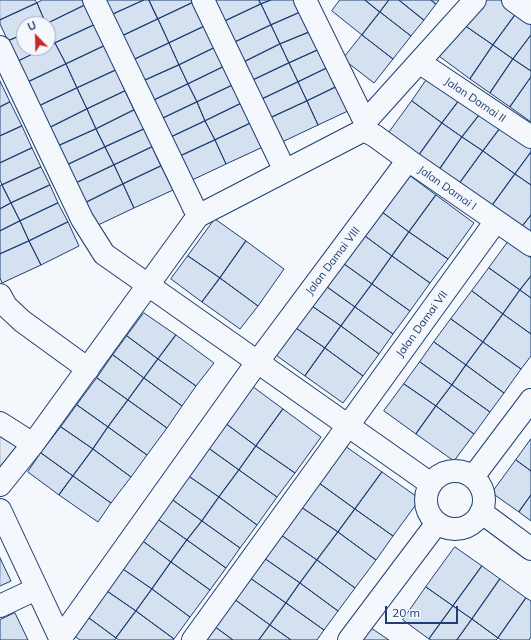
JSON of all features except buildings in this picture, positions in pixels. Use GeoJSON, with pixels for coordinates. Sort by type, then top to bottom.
{"type":"FeatureCollection","features":[{"type":"Feature","properties":{"kind":"street"},"geometry":{"type":"LineString","coordinates":[[94,0],[198,216]]}},
{"type":"Feature","properties":{"kind":"street"},"geometry":{"type":"LineString","coordinates":[[203,0],[285,171]]}},
{"type":"Feature","properties":{"kind":"street"},"geometry":{"type":"LineString","coordinates":[[0,485],[33,444],[198,216],[285,171],[364,126],[475,0]]}},
{"type":"Feature","properties":{"kind":"street"},"geometry":{"type":"LineString","coordinates":[[513,0],[531,13]]}},
{"type":"Feature","properties":{"kind":"street"},"geometry":{"type":"LineString","coordinates":[[312,4],[364,126]]}},
{"type":"Feature","properties":{"kind":"street"},"geometry":{"type":"LineString","coordinates":[[0,47],[82,219],[104,254],[431,484]]}},
{"type":"Feature","properties":{"kind":"street","name":"Jalan Damai II"},"geometry":{"type":"LineString","coordinates":[[419,62],[531,137]]}},
{"type":"Feature","properties":{"kind":"street","name":"Jalan Damai I"},"geometry":{"type":"LineString","coordinates":[[364,126],[408,160],[531,245]]}},
{"type":"Feature","properties":{"kind":"street","name":"Jalan Damai VIII"},"geometry":{"type":"LineString","coordinates":[[60,639],[258,362],[408,160]]}},
{"type":"Feature","properties":{"kind":"street","name":"Jalan Damai VII"},"geometry":{"type":"LineString","coordinates":[[193,640],[496,221]]}},
{"type":"Feature","properties":{"kind":"street"},"geometry":{"type":"LineString","coordinates":[[0,295],[6,306],[22,321],[88,369]]}},
{"type":"Feature","properties":{"kind":"street"},"geometry":{"type":"LineString","coordinates":[[473,478],[531,400]]}},
{"type":"Feature","properties":{"kind":"street"},"geometry":{"type":"LineString","coordinates":[[0,423],[33,444]]}},
{"type":"Feature","properties":{"kind":"street"},"geometry":{"type":"LineString","coordinates":[[446,473],[465,473],[473,478],[480,484],[484,493],[484,503],[476,520],[470,525],[453,529],[444,527],[437,523],[431,516],[426,501],[431,484],[438,477],[446,473]]}},
{"type":"Feature","properties":{"kind":"street"},"geometry":{"type":"LineString","coordinates":[[0,510],[60,639]]}},
{"type":"Feature","properties":{"kind":"street"},"geometry":{"type":"LineString","coordinates":[[481,512],[531,549]]}},
{"type":"Feature","properties":{"kind":"street"},"geometry":{"type":"LineString","coordinates":[[350,640],[437,523]]}},
{"type":"Feature","properties":{"kind":"street"},"geometry":{"type":"LineString","coordinates":[[0,606],[36,589]]}},
{"type":"Feature","properties":{"kind":"shaded area"},"geometry":{"type":"Polygon","coordinates":[[[0,433],[18,444],[0,468],[0,433]]]}}]}
